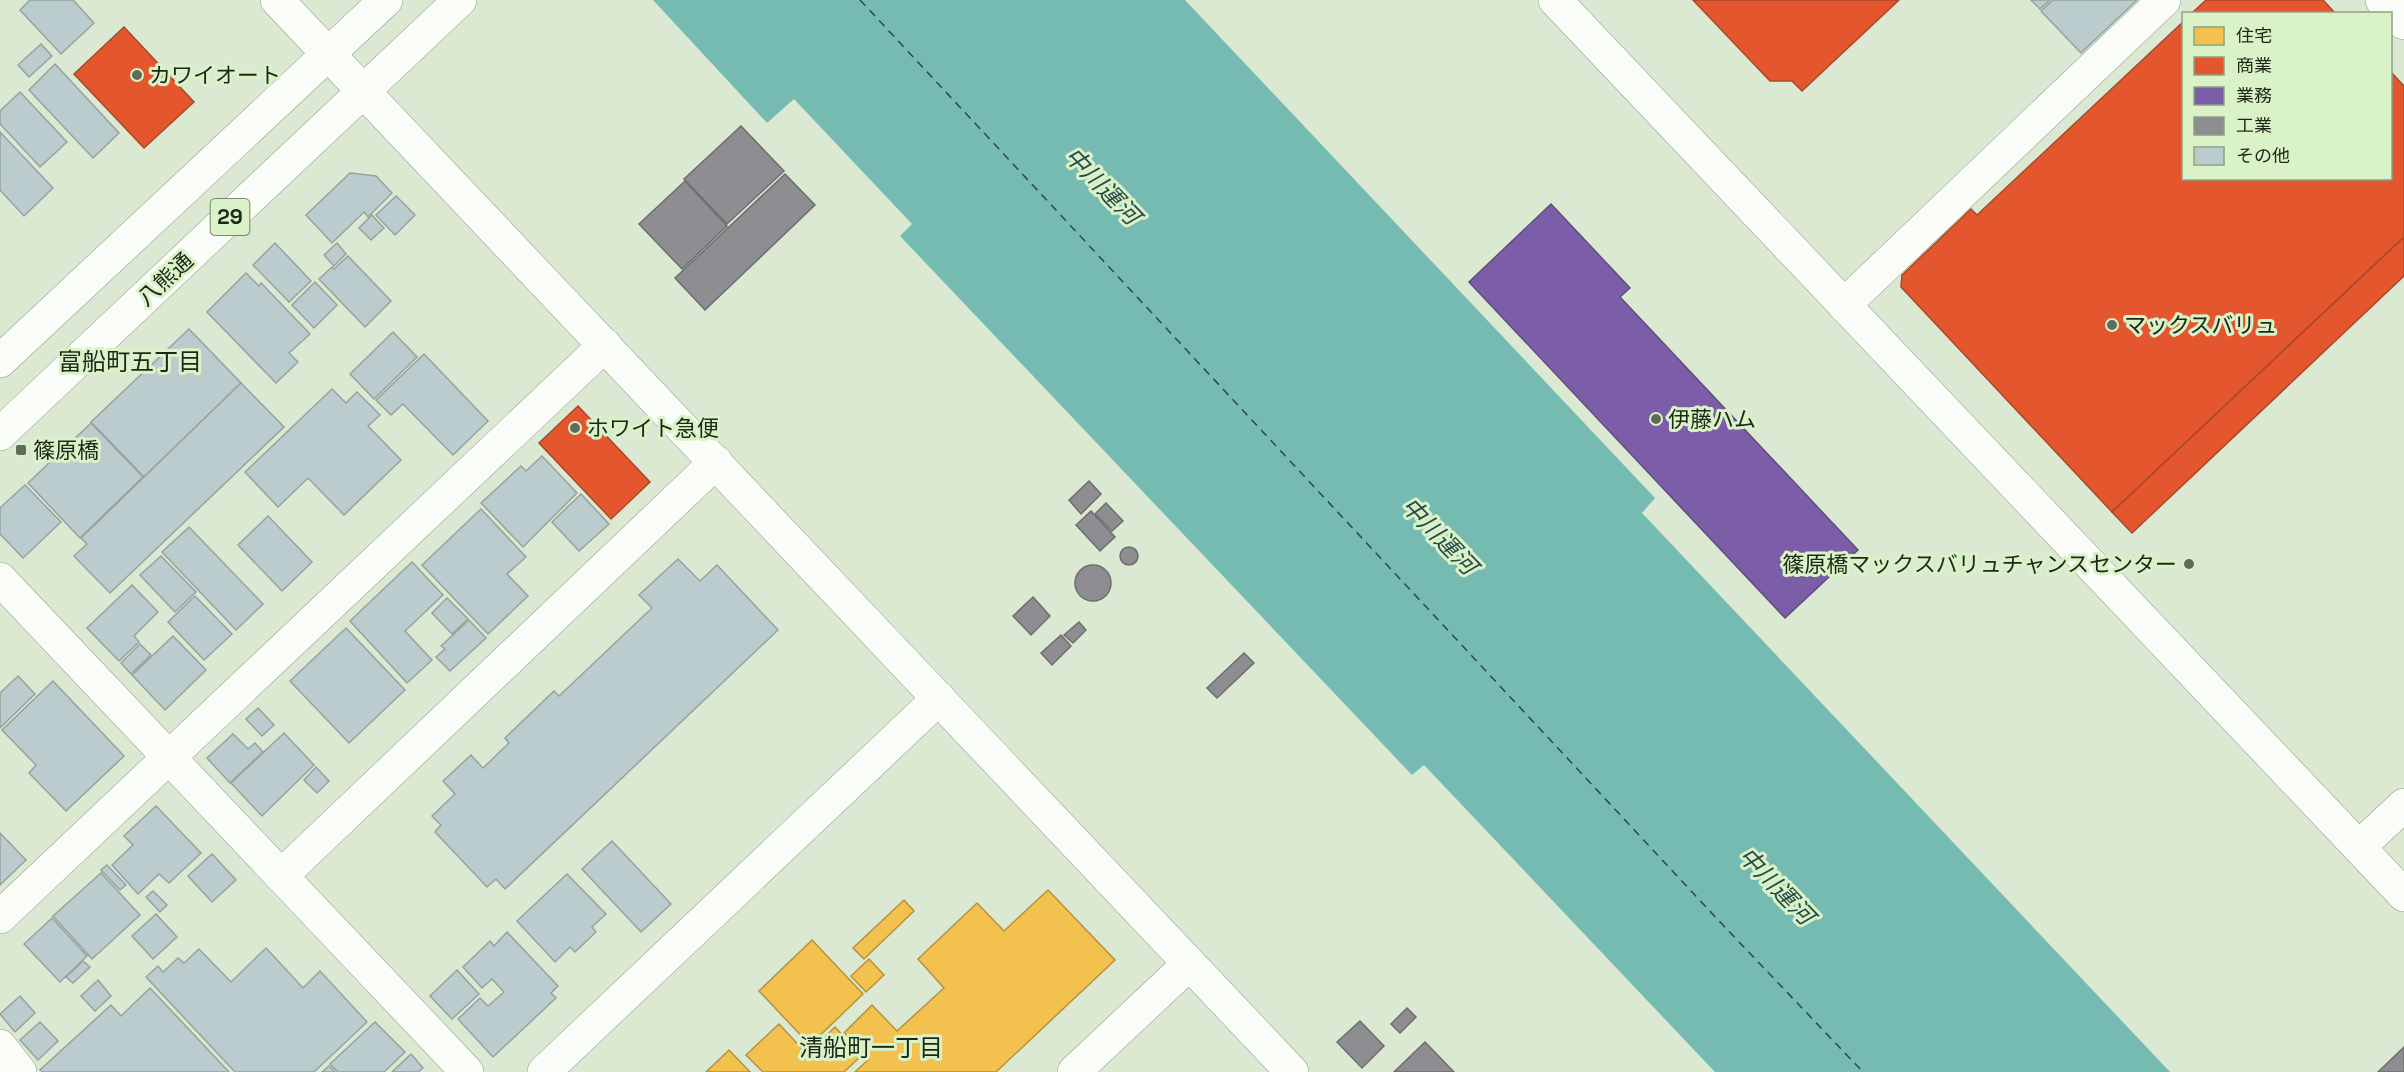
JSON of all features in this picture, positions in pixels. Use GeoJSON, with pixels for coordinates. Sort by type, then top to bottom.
{"type":"FeatureCollection","features":[{"type":"Feature","properties":{"kind":"street"},"geometry":{"type":"LineString","coordinates":[[277,0],[1292,1072]]}},
{"type":"Feature","properties":{"kind":"street","name":"29"},"geometry":{"type":"LineString","coordinates":[[0,361],[386,0]]}},
{"type":"Feature","properties":{"kind":"street","name":"八熊通"},"geometry":{"type":"LineString","coordinates":[[0,434],[460,0]]}},
{"type":"Feature","properties":{"kind":"street"},"geometry":{"type":"LineString","coordinates":[[1555,0],[2404,895]]}},
{"type":"Feature","properties":{"kind":"street"},"geometry":{"type":"LineString","coordinates":[[1844,305],[2164,0]]}},
{"type":"Feature","properties":{"kind":"street"},"geometry":{"type":"LineString","coordinates":[[2382,0],[2404,23]]}},
{"type":"Feature","properties":{"kind":"street"},"geometry":{"type":"LineString","coordinates":[[0,917],[605,345]]}},
{"type":"Feature","properties":{"kind":"street"},"geometry":{"type":"LineString","coordinates":[[281,876],[716,462]]}},
{"type":"Feature","properties":{"kind":"street"},"geometry":{"type":"LineString","coordinates":[[0,579],[467,1072]]}},
{"type":"Feature","properties":{"kind":"street"},"geometry":{"type":"LineString","coordinates":[[544,1072],[939,698]]}},
{"type":"Feature","properties":{"kind":"street"},"geometry":{"type":"LineString","coordinates":[[2359,848],[2404,805]]}},
{"type":"Feature","properties":{"kind":"street"},"geometry":{"type":"LineString","coordinates":[[1074,1072],[1189,964]]}},
{"type":"Feature","properties":{"kind":"street"},"geometry":{"type":"LineString","coordinates":[[0,1046],[20,1072]]}},
{"type":"Feature","properties":{"kind":"water","name":"中川運河"},"geometry":{"type":"Polygon","coordinates":[[[653,0],[1185,0],[1655,498],[1642,513],[2170,1072],[1715,1072],[1424,765],[1412,775],[900,236],[912,224],[794,99],[767,123],[653,0]]]}},
{"type":"Feature","properties":{"kind":"building: 住宅"},"geometry":{"type":"Polygon","coordinates":[[[1048,890],[1115,960],[996,1072],[855,1072],[869,1059],[844,1033],[872,1005],[897,1031],[944,988],[918,959],[977,903],[1004,931],[1048,890]]]}},
{"type":"Feature","properties":{"kind":"building: 住宅"},"geometry":{"type":"Polygon","coordinates":[[[904,900],[914,911],[864,959],[853,948],[904,900]]]}},
{"type":"Feature","properties":{"kind":"building: 住宅"},"geometry":{"type":"Polygon","coordinates":[[[812,940],[863,994],[810,1045],[759,991],[812,940]]]}},
{"type":"Feature","properties":{"kind":"building: 住宅"},"geometry":{"type":"Polygon","coordinates":[[[869,959],[884,975],[866,992],[851,976],[869,959]]]}},
{"type":"Feature","properties":{"kind":"building: 住宅"},"geometry":{"type":"Polygon","coordinates":[[[779,1024],[807,1054],[835,1027],[861,1056],[844,1072],[763,1072],[746,1055],[779,1024]]]}},
{"type":"Feature","properties":{"kind":"building: 住宅"},"geometry":{"type":"Polygon","coordinates":[[[729,1050],[750,1072],[706,1072],[729,1050]]]}},
{"type":"Feature","properties":{"kind":"building: 商業"},"geometry":{"type":"Polygon","coordinates":[[[1693,0],[1899,0],[1802,91],[1792,81],[1770,81],[1693,0]]]}},
{"type":"Feature","properties":{"kind":"building: 商業"},"geometry":{"type":"Polygon","coordinates":[[[2206,0],[2323,0],[2334,12],[2193,12],[2206,0]]]}},
{"type":"Feature","properties":{"kind":"building: 商業"},"geometry":{"type":"Polygon","coordinates":[[[2182,23],[2182,180],[2392,180],[2392,73],[2404,86],[2404,237],[2112,512],[1901,287],[1902,275],[1971,209],[1977,215],[2182,23]]]}},
{"type":"Feature","properties":{"kind":"building: 商業"},"geometry":{"type":"Polygon","coordinates":[[[124,27],[194,102],[144,148],[74,74],[124,27]]]}},
{"type":"Feature","properties":{"kind":"building: 商業"},"geometry":{"type":"Polygon","coordinates":[[[2404,237],[2404,276],[2132,533],[2112,512],[2404,237]]]}},
{"type":"Feature","properties":{"kind":"building: 商業"},"geometry":{"type":"Polygon","coordinates":[[[578,406],[650,482],[611,519],[539,443],[578,406]]]}},
{"type":"Feature","properties":{"kind":"building: 業務"},"geometry":{"type":"Polygon","coordinates":[[[1551,204],[1630,288],[1620,297],[1858,550],[1785,618],[1469,282],[1551,204]]]}},
{"type":"Feature","properties":{"kind":"building: 工業"},"geometry":{"type":"Polygon","coordinates":[[[741,126],[784,171],[727,224],[684,179],[741,126]]]}},
{"type":"Feature","properties":{"kind":"building: 工業"},"geometry":{"type":"Polygon","coordinates":[[[785,174],[815,205],[705,310],[675,278],[785,174]]]}},
{"type":"Feature","properties":{"kind":"building: 工業"},"geometry":{"type":"Polygon","coordinates":[[[685,181],[727,226],[682,269],[639,224],[685,181]]]}},
{"type":"Feature","properties":{"kind":"building: 工業"},"geometry":{"type":"Polygon","coordinates":[[[1089,481],[1101,494],[1081,514],[1069,500],[1089,481]]]}},
{"type":"Feature","properties":{"kind":"building: 工業"},"geometry":{"type":"Polygon","coordinates":[[[1106,503],[1123,521],[1112,531],[1095,514],[1106,503]]]}},
{"type":"Feature","properties":{"kind":"building: 工業"},"geometry":{"type":"Polygon","coordinates":[[[1091,511],[1115,537],[1100,551],[1076,525],[1091,511]]]}},
{"type":"Feature","properties":{"kind":"building: 工業"},"geometry":{"type":"Polygon","coordinates":[[[1129,547],[1135,550],[1138,556],[1135,562],[1129,565],[1123,562],[1120,556],[1123,550],[1129,547]]]}},
{"type":"Feature","properties":{"kind":"building: 工業"},"geometry":{"type":"Polygon","coordinates":[[[1093,565],[1105,571],[1111,583],[1105,595],[1093,601],[1081,595],[1075,583],[1081,571],[1093,565]]]}},
{"type":"Feature","properties":{"kind":"building: 工業"},"geometry":{"type":"Polygon","coordinates":[[[1033,597],[1050,616],[1031,635],[1013,616],[1033,597]]]}},
{"type":"Feature","properties":{"kind":"building: 工業"},"geometry":{"type":"Polygon","coordinates":[[[1079,622],[1086,630],[1073,643],[1064,635],[1079,622]]]}},
{"type":"Feature","properties":{"kind":"building: 工業"},"geometry":{"type":"Polygon","coordinates":[[[1061,635],[1071,646],[1052,665],[1041,653],[1061,635]]]}},
{"type":"Feature","properties":{"kind":"building: 工業"},"geometry":{"type":"Polygon","coordinates":[[[1244,653],[1254,663],[1217,698],[1207,688],[1244,653]]]}},
{"type":"Feature","properties":{"kind":"building: 工業"},"geometry":{"type":"Polygon","coordinates":[[[1407,1008],[1416,1017],[1400,1033],[1391,1024],[1407,1008]]]}},
{"type":"Feature","properties":{"kind":"building: 工業"},"geometry":{"type":"Polygon","coordinates":[[[1360,1021],[1384,1046],[1362,1068],[1337,1042],[1360,1021]]]}},
{"type":"Feature","properties":{"kind":"building: 工業"},"geometry":{"type":"Polygon","coordinates":[[[1425,1042],[1454,1072],[1394,1072],[1425,1042]]]}},
{"type":"Feature","properties":{"kind":"building: 工業"},"geometry":{"type":"Polygon","coordinates":[[[2404,1047],[2404,1072],[2378,1072],[2404,1047]]]}},
{"type":"Feature","properties":{"kind":"building: その他"},"geometry":{"type":"Polygon","coordinates":[[[30,0],[73,0],[94,23],[61,54],[20,10],[30,0]]]}},
{"type":"Feature","properties":{"kind":"building: その他"},"geometry":{"type":"Polygon","coordinates":[[[2031,0],[2050,0],[2040,9],[2031,0]]]}},
{"type":"Feature","properties":{"kind":"building: その他"},"geometry":{"type":"Polygon","coordinates":[[[2053,0],[2137,0],[2081,53],[2041,11],[2053,0]]]}},
{"type":"Feature","properties":{"kind":"building: その他"},"geometry":{"type":"Polygon","coordinates":[[[41,44],[52,56],[29,77],[18,65],[41,44]]]}},
{"type":"Feature","properties":{"kind":"building: その他"},"geometry":{"type":"Polygon","coordinates":[[[55,64],[119,133],[93,158],[29,90],[55,64]]]}},
{"type":"Feature","properties":{"kind":"building: その他"},"geometry":{"type":"Polygon","coordinates":[[[20,92],[67,142],[40,167],[0,124],[0,111],[20,92]]]}},
{"type":"Feature","properties":{"kind":"building: その他"},"geometry":{"type":"Polygon","coordinates":[[[0,132],[53,188],[24,216],[0,190],[0,132]]]}},
{"type":"Feature","properties":{"kind":"building: その他"},"geometry":{"type":"Polygon","coordinates":[[[350,173],[376,176],[392,193],[368,217],[364,212],[332,243],[306,215],[350,173]]]}},
{"type":"Feature","properties":{"kind":"building: その他"},"geometry":{"type":"Polygon","coordinates":[[[396,196],[415,215],[395,235],[376,215],[396,196]]]}},
{"type":"Feature","properties":{"kind":"building: その他"},"geometry":{"type":"Polygon","coordinates":[[[372,215],[384,228],[371,240],[359,228],[372,215]]]}},
{"type":"Feature","properties":{"kind":"building: その他"},"geometry":{"type":"Polygon","coordinates":[[[275,243],[311,281],[289,302],[253,265],[275,243]]]}},
{"type":"Feature","properties":{"kind":"building: その他"},"geometry":{"type":"Polygon","coordinates":[[[337,243],[346,254],[334,266],[324,255],[337,243]]]}},
{"type":"Feature","properties":{"kind":"building: その他"},"geometry":{"type":"Polygon","coordinates":[[[348,256],[391,301],[365,327],[319,279],[348,256]]]}},
{"type":"Feature","properties":{"kind":"building: その他"},"geometry":{"type":"Polygon","coordinates":[[[246,273],[259,286],[261,283],[310,334],[289,353],[298,362],[276,383],[207,312],[246,273]]]}},
{"type":"Feature","properties":{"kind":"building: その他"},"geometry":{"type":"Polygon","coordinates":[[[315,282],[337,305],[314,328],[292,305],[315,282]]]}},
{"type":"Feature","properties":{"kind":"building: その他"},"geometry":{"type":"Polygon","coordinates":[[[189,329],[241,383],[144,477],[91,422],[189,329]]]}},
{"type":"Feature","properties":{"kind":"building: その他"},"geometry":{"type":"Polygon","coordinates":[[[393,332],[417,357],[374,399],[350,374],[393,332]]]}},
{"type":"Feature","properties":{"kind":"building: その他"},"geometry":{"type":"Polygon","coordinates":[[[424,354],[488,421],[453,455],[403,404],[391,415],[376,400],[424,354]]]}},
{"type":"Feature","properties":{"kind":"building: その他"},"geometry":{"type":"Polygon","coordinates":[[[241,383],[284,427],[110,593],[74,556],[87,544],[81,538],[241,383]]]}},
{"type":"Feature","properties":{"kind":"building: その他"},"geometry":{"type":"Polygon","coordinates":[[[332,389],[346,403],[357,392],[380,415],[368,426],[401,460],[344,515],[308,478],[278,507],[245,472],[332,389]]]}},
{"type":"Feature","properties":{"kind":"building: その他"},"geometry":{"type":"Polygon","coordinates":[[[91,423],[143,477],[80,538],[28,483],[91,423]]]}},
{"type":"Feature","properties":{"kind":"building: その他"},"geometry":{"type":"Polygon","coordinates":[[[542,456],[577,493],[523,547],[481,503],[521,466],[526,471],[542,456]]]}},
{"type":"Feature","properties":{"kind":"building: その他"},"geometry":{"type":"Polygon","coordinates":[[[25,485],[61,522],[23,558],[0,534],[0,508],[25,485]]]}},
{"type":"Feature","properties":{"kind":"building: その他"},"geometry":{"type":"Polygon","coordinates":[[[581,494],[609,524],[579,551],[552,522],[581,494]]]}},
{"type":"Feature","properties":{"kind":"building: その他"},"geometry":{"type":"Polygon","coordinates":[[[481,509],[526,557],[507,574],[528,596],[488,634],[422,565],[481,509]]]}},
{"type":"Feature","properties":{"kind":"building: その他"},"geometry":{"type":"Polygon","coordinates":[[[268,516],[312,562],[282,591],[238,545],[268,516]]]}},
{"type":"Feature","properties":{"kind":"building: その他"},"geometry":{"type":"Polygon","coordinates":[[[189,527],[263,604],[236,630],[162,552],[189,527]]]}},
{"type":"Feature","properties":{"kind":"building: その他"},"geometry":{"type":"Polygon","coordinates":[[[161,556],[196,592],[175,612],[140,575],[161,556]]]}},
{"type":"Feature","properties":{"kind":"building: その他"},"geometry":{"type":"Polygon","coordinates":[[[678,559],[700,581],[717,565],[778,630],[505,889],[496,879],[487,887],[435,832],[441,825],[432,816],[455,794],[443,781],[471,755],[483,768],[509,743],[505,738],[554,691],[559,696],[652,608],[639,595],[678,559]]]}},
{"type":"Feature","properties":{"kind":"building: その他"},"geometry":{"type":"Polygon","coordinates":[[[412,562],[443,595],[405,631],[432,660],[407,683],[350,621],[412,562]]]}},
{"type":"Feature","properties":{"kind":"building: その他"},"geometry":{"type":"Polygon","coordinates":[[[132,585],[158,612],[134,636],[139,642],[119,661],[87,628],[132,585]]]}},
{"type":"Feature","properties":{"kind":"building: その他"},"geometry":{"type":"Polygon","coordinates":[[[195,596],[232,634],[204,660],[168,622],[195,596]]]}},
{"type":"Feature","properties":{"kind":"building: その他"},"geometry":{"type":"Polygon","coordinates":[[[447,598],[468,619],[452,634],[432,613],[447,598]]]}},
{"type":"Feature","properties":{"kind":"building: その他"},"geometry":{"type":"Polygon","coordinates":[[[469,620],[486,638],[450,671],[436,657],[445,649],[441,646],[469,620]]]}},
{"type":"Feature","properties":{"kind":"building: その他"},"geometry":{"type":"Polygon","coordinates":[[[346,628],[405,690],[349,743],[290,681],[346,628]]]}},
{"type":"Feature","properties":{"kind":"building: その他"},"geometry":{"type":"Polygon","coordinates":[[[173,636],[206,670],[165,710],[132,675],[173,636]]]}},
{"type":"Feature","properties":{"kind":"building: その他"},"geometry":{"type":"Polygon","coordinates":[[[140,644],[151,655],[131,674],[121,663],[140,644]]]}},
{"type":"Feature","properties":{"kind":"building: その他"},"geometry":{"type":"Polygon","coordinates":[[[18,676],[35,694],[0,728],[0,693],[18,676]]]}},
{"type":"Feature","properties":{"kind":"building: その他"},"geometry":{"type":"Polygon","coordinates":[[[53,681],[124,756],[66,811],[29,773],[36,765],[2,730],[53,681]]]}},
{"type":"Feature","properties":{"kind":"building: その他"},"geometry":{"type":"Polygon","coordinates":[[[258,708],[274,725],[262,736],[246,719],[258,708]]]}},
{"type":"Feature","properties":{"kind":"building: その他"},"geometry":{"type":"Polygon","coordinates":[[[284,733],[314,765],[262,816],[231,783],[284,733]]]}},
{"type":"Feature","properties":{"kind":"building: その他"},"geometry":{"type":"Polygon","coordinates":[[[233,734],[248,749],[255,743],[263,752],[230,783],[207,758],[233,734]]]}},
{"type":"Feature","properties":{"kind":"building: その他"},"geometry":{"type":"Polygon","coordinates":[[[316,767],[329,781],[317,793],[304,780],[316,767]]]}},
{"type":"Feature","properties":{"kind":"building: その他"},"geometry":{"type":"Polygon","coordinates":[[[156,806],[201,853],[169,883],[159,874],[138,894],[112,865],[133,845],[124,836],[156,806]]]}},
{"type":"Feature","properties":{"kind":"building: その他"},"geometry":{"type":"Polygon","coordinates":[[[0,833],[26,860],[0,885],[0,833]]]}},
{"type":"Feature","properties":{"kind":"building: その他"},"geometry":{"type":"Polygon","coordinates":[[[612,841],[671,904],[641,932],[582,869],[612,841]]]}},
{"type":"Feature","properties":{"kind":"building: その他"},"geometry":{"type":"Polygon","coordinates":[[[212,854],[236,880],[212,902],[188,876],[212,854]]]}},
{"type":"Feature","properties":{"kind":"building: その他"},"geometry":{"type":"Polygon","coordinates":[[[107,865],[126,885],[120,890],[101,870],[107,865]]]}},
{"type":"Feature","properties":{"kind":"building: その他"},"geometry":{"type":"Polygon","coordinates":[[[101,873],[140,915],[92,959],[53,916],[101,873]]]}},
{"type":"Feature","properties":{"kind":"building: その他"},"geometry":{"type":"Polygon","coordinates":[[[567,874],[606,914],[592,927],[596,932],[575,952],[570,947],[555,962],[517,921],[567,874]]]}},
{"type":"Feature","properties":{"kind":"building: その他"},"geometry":{"type":"Polygon","coordinates":[[[153,891],[167,905],[160,912],[146,897],[153,891]]]}},
{"type":"Feature","properties":{"kind":"building: その他"},"geometry":{"type":"Polygon","coordinates":[[[156,914],[177,937],[153,959],[132,936],[156,914]]]}},
{"type":"Feature","properties":{"kind":"building: その他"},"geometry":{"type":"Polygon","coordinates":[[[52,918],[87,956],[60,982],[24,944],[52,918]]]}},
{"type":"Feature","properties":{"kind":"building: その他"},"geometry":{"type":"Polygon","coordinates":[[[507,932],[558,986],[551,993],[556,998],[493,1057],[458,1019],[480,998],[488,1006],[504,992],[492,979],[482,988],[463,967],[490,941],[494,946],[507,932]]]}},
{"type":"Feature","properties":{"kind":"building: その他"},"geometry":{"type":"Polygon","coordinates":[[[266,948],[303,988],[320,971],[367,1022],[314,1072],[235,1072],[146,977],[158,966],[163,972],[178,958],[184,963],[199,949],[231,982],[266,948]]]}},
{"type":"Feature","properties":{"kind":"building: その他"},"geometry":{"type":"Polygon","coordinates":[[[83,961],[90,967],[73,983],[66,977],[83,961]]]}},
{"type":"Feature","properties":{"kind":"building: その他"},"geometry":{"type":"Polygon","coordinates":[[[457,970],[479,994],[452,1019],[430,996],[457,970]]]}},
{"type":"Feature","properties":{"kind":"building: その他"},"geometry":{"type":"Polygon","coordinates":[[[98,980],[111,996],[95,1011],[81,996],[98,980]]]}},
{"type":"Feature","properties":{"kind":"building: その他"},"geometry":{"type":"Polygon","coordinates":[[[150,988],[229,1072],[43,1072],[40,1070],[111,1005],[121,1016],[150,988]]]}},
{"type":"Feature","properties":{"kind":"building: その他"},"geometry":{"type":"Polygon","coordinates":[[[20,996],[35,1013],[15,1032],[0,1014],[20,996]]]}},
{"type":"Feature","properties":{"kind":"building: その他"},"geometry":{"type":"Polygon","coordinates":[[[40,1022],[58,1041],[38,1060],[20,1040],[40,1022]]]}},
{"type":"Feature","properties":{"kind":"building: その他"},"geometry":{"type":"Polygon","coordinates":[[[375,1022],[405,1052],[384,1072],[338,1072],[330,1064],[375,1022]]]}},
{"type":"Feature","properties":{"kind":"building: その他"},"geometry":{"type":"Polygon","coordinates":[[[411,1054],[423,1068],[418,1072],[392,1072],[411,1054]]]}},
{"type":"Feature","properties":{"kind":"building: その他"},"geometry":{"type":"Polygon","coordinates":[[[329,1066],[335,1072],[322,1072],[329,1066]]]}},
{"type":"Feature","properties":{"kind":"ferry route"},"geometry":{"type":"LineString","coordinates":[[860,0],[1721,923],[1863,1072]]}},
{"type":"Feature","properties":{"kind":"place","name":"カワイオート"},"geometry":{"type":"Point","coordinates":[137,75]}},
{"type":"Feature","properties":{"kind":"place","name":"マックスバリュ"},"geometry":{"type":"Point","coordinates":[2112,325]}},
{"type":"Feature","properties":{"kind":"place","name":"伊藤ハム"},"geometry":{"type":"Point","coordinates":[1656,419]}},
{"type":"Feature","properties":{"kind":"place","name":"ホワイト急便"},"geometry":{"type":"Point","coordinates":[575,428]}},
{"type":"Feature","properties":{"kind":"place","name":"篠原橋"},"geometry":{"type":"Point","coordinates":[21,450]}},
{"type":"Feature","properties":{"kind":"place","name":"篠原橋マックスバリュチャンスセンター"},"geometry":{"type":"Point","coordinates":[2189,564]}},
{"type":"Feature","properties":{"kind":"district","name":"富船町五丁目"},"geometry":{"type":"Point","coordinates":[130,362]}},
{"type":"Feature","properties":{"kind":"district","name":"清船町一丁目"},"geometry":{"type":"Point","coordinates":[871,1048]}}]}
